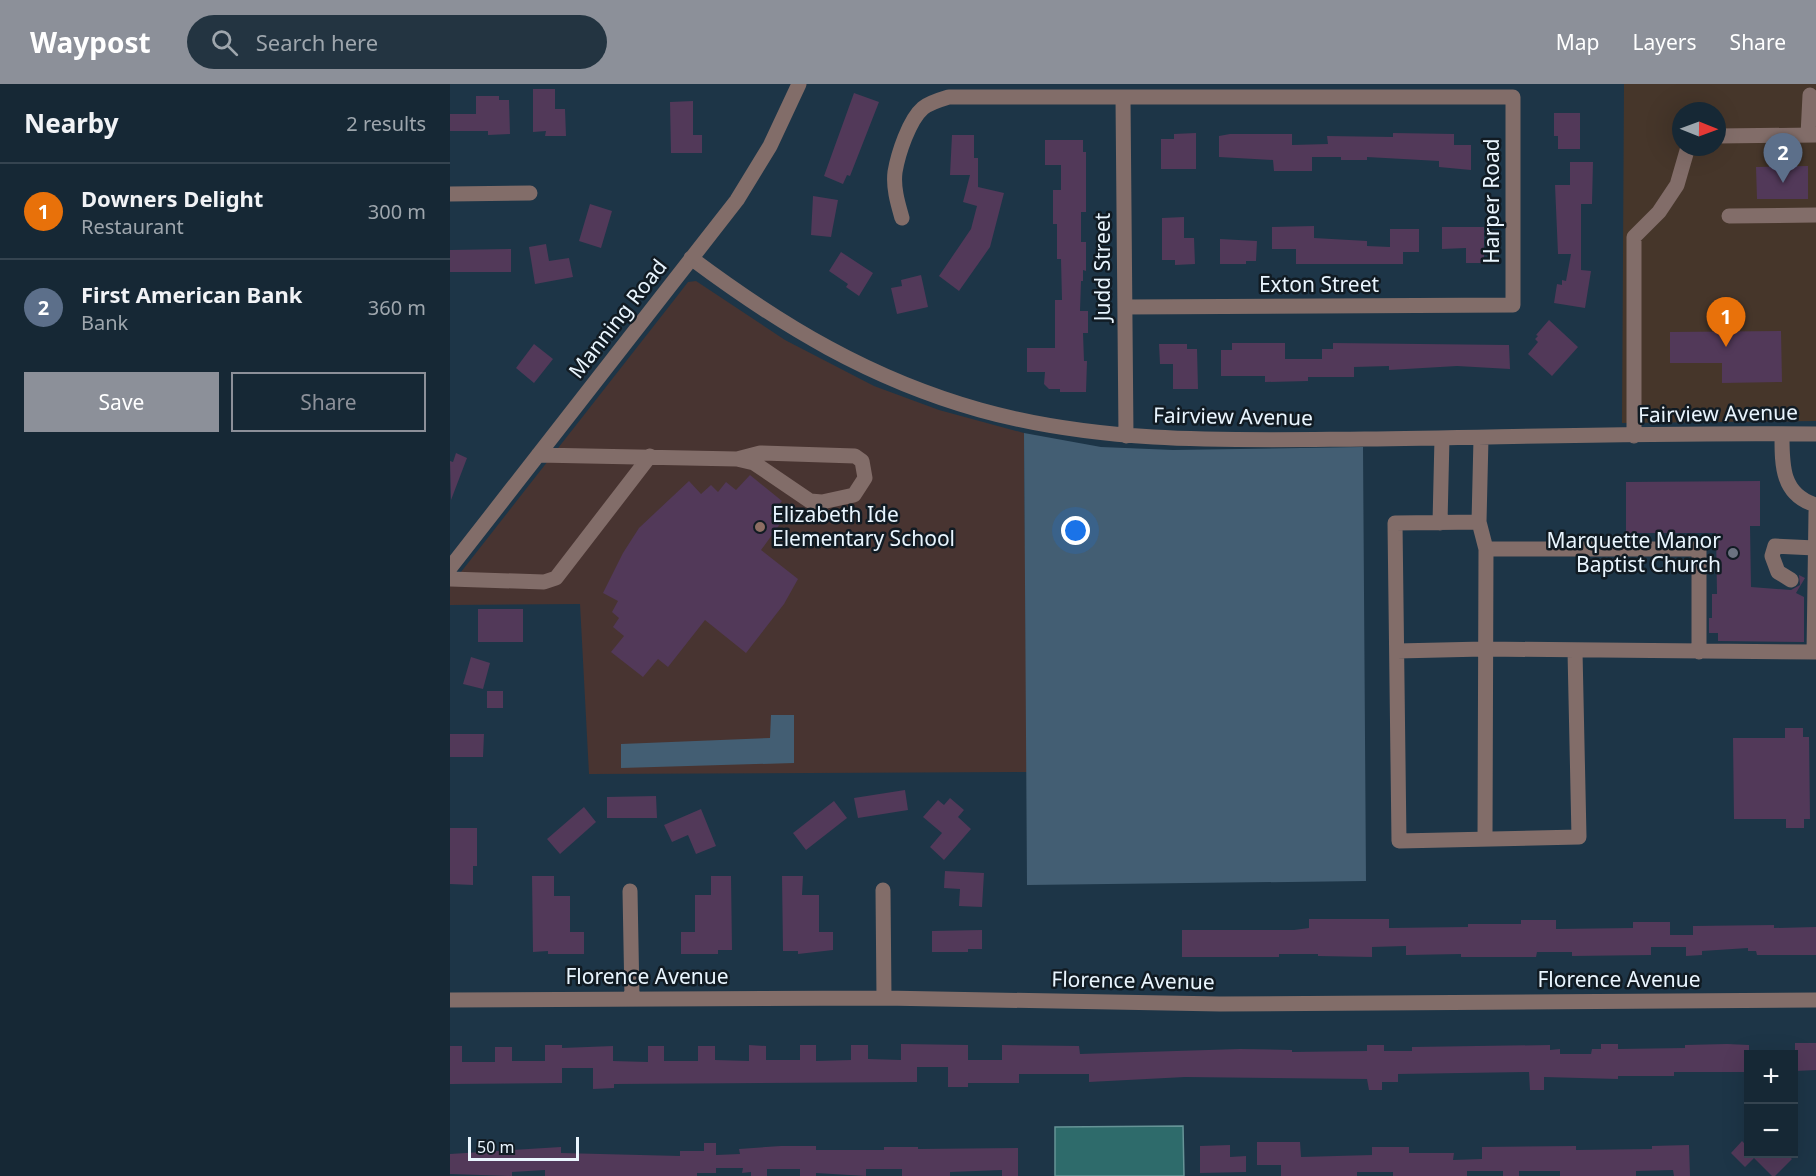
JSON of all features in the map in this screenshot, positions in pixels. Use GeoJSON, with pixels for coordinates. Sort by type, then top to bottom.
{"type":"FeatureCollection","features":[{"type":"Feature","properties":{"kind":"street","name":"Manning Road"},"geometry":{"type":"LineString","coordinates":[[450,568],[737,200],[770,146],[799,84]]}},
{"type":"Feature","properties":{"kind":"street"},"geometry":{"type":"LineString","coordinates":[[1726,136],[1812,135],[1810,95]]}},
{"type":"Feature","properties":{"kind":"street","name":"Harper Road"},"geometry":{"type":"LineString","coordinates":[[1123,98],[1513,97],[1513,305]]}},
{"type":"Feature","properties":{"kind":"street"},"geometry":{"type":"LineString","coordinates":[[902,218],[896,195],[895,172],[912,125],[922,109],[934,101],[949,98],[1123,98]]}},
{"type":"Feature","properties":{"kind":"street","name":"Judd Street"},"geometry":{"type":"LineString","coordinates":[[1123,98],[1126,436]]}},
{"type":"Feature","properties":{"kind":"street"},"geometry":{"type":"LineString","coordinates":[[1634,436],[1634,237],[1659,212],[1677,185],[1685,156]]}},
{"type":"Feature","properties":{"kind":"street"},"geometry":{"type":"LineString","coordinates":[[450,194],[530,193]]}},
{"type":"Feature","properties":{"kind":"street"},"geometry":{"type":"LineString","coordinates":[[1729,216],[1816,215]]}},
{"type":"Feature","properties":{"kind":"street","name":"Fairview Avenue"},"geometry":{"type":"LineString","coordinates":[[691,258],[777,320],[856,364],[900,383],[984,411],[1043,424],[1126,436],[1224,441],[1816,434]]}},
{"type":"Feature","properties":{"kind":"street","name":"Exton Street"},"geometry":{"type":"LineString","coordinates":[[1125,307],[1513,305]]}},
{"type":"Feature","properties":{"kind":"street"},"geometry":{"type":"LineString","coordinates":[[1782,434],[1782,464],[1788,486],[1805,501],[1816,505]]}},
{"type":"Feature","properties":{"kind":"street"},"geometry":{"type":"LineString","coordinates":[[1440,523],[1442,438]]}},
{"type":"Feature","properties":{"kind":"street"},"geometry":{"type":"LineString","coordinates":[[1480,438],[1479,522],[1486,549],[1485,839]]}},
{"type":"Feature","properties":{"kind":"street"},"geometry":{"type":"LineString","coordinates":[[538,455],[737,459],[754,463],[810,501],[822,502],[854,495],[865,478],[862,461],[855,456],[760,453],[737,459]]}},
{"type":"Feature","properties":{"kind":"street"},"geometry":{"type":"LineString","coordinates":[[450,579],[544,582],[556,578],[650,456]]}},
{"type":"Feature","properties":{"kind":"street"},"geometry":{"type":"LineString","coordinates":[[1397,651],[1484,649],[1815,652],[1802,585],[1815,548],[1816,512]]}},
{"type":"Feature","properties":{"kind":"street"},"geometry":{"type":"LineString","coordinates":[[1479,522],[1395,523],[1399,841],[1579,837],[1575,651]]}},
{"type":"Feature","properties":{"kind":"street"},"geometry":{"type":"LineString","coordinates":[[1802,585],[1778,572],[1772,556],[1776,546],[1815,548]]}},
{"type":"Feature","properties":{"kind":"street"},"geometry":{"type":"LineString","coordinates":[[1486,549],[1699,549],[1699,652]]}},
{"type":"Feature","properties":{"kind":"street"},"geometry":{"type":"LineString","coordinates":[[883,890],[884,998]]}},
{"type":"Feature","properties":{"kind":"street"},"geometry":{"type":"LineString","coordinates":[[630,891],[632,998]]}},
{"type":"Feature","properties":{"kind":"street","name":"Florence Avenue"},"geometry":{"type":"LineString","coordinates":[[450,1000],[884,998],[1220,1004],[1816,1000]]}},
{"type":"Feature","properties":{"kind":"shaded area"},"geometry":{"type":"Polygon","coordinates":[[[1624,84],[1816,84],[1816,421],[1622,423],[1624,84]]]}},
{"type":"Feature","properties":{"kind":"shaded area","name":"Elizabeth Ide Elementary School"},"geometry":{"type":"Polygon","coordinates":[[[696,281],[785,340],[874,386],[939,410],[1024,433],[1027,772],[589,774],[580,604],[450,605],[450,586],[688,282],[696,281]]]}},
{"type":"Feature","properties":{"kind":"shaded area"},"geometry":{"type":"Polygon","coordinates":[[[1024,433],[1101,447],[1173,450],[1363,447],[1366,881],[1027,885],[1024,433]]]}},
{"type":"Feature","properties":{"kind":"shaded area"},"geometry":{"type":"Polygon","coordinates":[[[771,715],[794,715],[794,763],[621,768],[621,744],[770,738],[771,715]]]}},
{"type":"Feature","properties":{"kind":"shaded area"},"geometry":{"type":"Polygon","coordinates":[[[1183,1126],[1184,1176],[1055,1176],[1055,1127],[1183,1126]]]}},
{"type":"Feature","properties":{"kind":"building"},"geometry":{"type":"Polygon","coordinates":[[[533,89],[555,89],[555,109],[565,109],[566,136],[545,136],[546,131],[533,132],[533,89]]]}},
{"type":"Feature","properties":{"kind":"building"},"geometry":{"type":"Polygon","coordinates":[[[854,93],[879,102],[850,176],[847,175],[843,184],[824,176],[854,93]]]}},
{"type":"Feature","properties":{"kind":"building"},"geometry":{"type":"Polygon","coordinates":[[[476,96],[499,96],[499,100],[509,100],[510,134],[488,135],[488,131],[450,131],[450,114],[476,114],[476,96]]]}},
{"type":"Feature","properties":{"kind":"building"},"geometry":{"type":"Polygon","coordinates":[[[693,101],[693,135],[702,135],[702,153],[671,153],[670,102],[693,101]]]}},
{"type":"Feature","properties":{"kind":"building"},"geometry":{"type":"Polygon","coordinates":[[[1554,113],[1580,113],[1580,149],[1558,149],[1558,136],[1554,136],[1554,113]]]}},
{"type":"Feature","properties":{"kind":"building"},"geometry":{"type":"Polygon","coordinates":[[[1196,133],[1196,169],[1161,169],[1161,139],[1174,139],[1174,134],[1196,133]]]}},
{"type":"Feature","properties":{"kind":"building"},"geometry":{"type":"Polygon","coordinates":[[[1393,133],[1454,134],[1454,145],[1471,145],[1471,170],[1439,167],[1439,161],[1367,157],[1367,160],[1341,160],[1341,157],[1312,157],[1312,171],[1274,171],[1273,160],[1219,157],[1219,136],[1230,134],[1292,134],[1292,145],[1328,144],[1327,136],[1393,137],[1393,133]]]}},
{"type":"Feature","properties":{"kind":"building"},"geometry":{"type":"Polygon","coordinates":[[[952,135],[974,135],[974,158],[978,158],[978,187],[1004,193],[990,247],[959,291],[939,276],[971,229],[977,206],[963,202],[970,175],[950,175],[952,135]]]}},
{"type":"Feature","properties":{"kind":"building"},"geometry":{"type":"Polygon","coordinates":[[[1045,140],[1083,140],[1083,152],[1086,152],[1086,212],[1081,212],[1081,242],[1086,242],[1086,271],[1083,270],[1083,281],[1081,281],[1080,311],[1088,311],[1088,333],[1083,333],[1084,361],[1087,361],[1086,392],[1060,392],[1060,389],[1049,389],[1044,384],[1045,372],[1027,372],[1027,348],[1055,348],[1055,300],[1062,300],[1061,259],[1057,259],[1057,224],[1053,224],[1053,190],[1061,190],[1061,165],[1045,165],[1045,140]]]}},
{"type":"Feature","properties":{"kind":"building"},"geometry":{"type":"Polygon","coordinates":[[[1570,162],[1593,162],[1592,204],[1581,204],[1581,270],[1591,271],[1585,308],[1554,303],[1557,284],[1562,285],[1562,280],[1566,281],[1571,254],[1558,254],[1555,185],[1570,185],[1570,162]]]}},
{"type":"Feature","properties":{"kind":"building"},"geometry":{"type":"Polygon","coordinates":[[[1808,166],[1808,199],[1757,199],[1756,167],[1808,166]]]}},
{"type":"Feature","properties":{"kind":"building"},"geometry":{"type":"Polygon","coordinates":[[[813,196],[838,200],[831,237],[811,235],[813,196]]]}},
{"type":"Feature","properties":{"kind":"building"},"geometry":{"type":"Polygon","coordinates":[[[590,204],[612,211],[601,248],[579,241],[590,204]]]}},
{"type":"Feature","properties":{"kind":"building"},"geometry":{"type":"Polygon","coordinates":[[[1184,217],[1184,238],[1194,238],[1195,264],[1175,265],[1175,260],[1162,260],[1162,218],[1184,217]]]}},
{"type":"Feature","properties":{"kind":"building"},"geometry":{"type":"Polygon","coordinates":[[[1314,226],[1314,238],[1367,241],[1367,246],[1390,247],[1390,229],[1419,229],[1419,252],[1403,252],[1403,264],[1296,264],[1296,249],[1272,249],[1272,227],[1314,226]]]}},
{"type":"Feature","properties":{"kind":"building"},"geometry":{"type":"Polygon","coordinates":[[[1442,227],[1484,227],[1484,263],[1466,263],[1466,248],[1442,249],[1442,227]]]}},
{"type":"Feature","properties":{"kind":"building"},"geometry":{"type":"Polygon","coordinates":[[[1220,239],[1257,241],[1256,261],[1246,261],[1246,264],[1220,264],[1220,239]]]}},
{"type":"Feature","properties":{"kind":"building"},"geometry":{"type":"Polygon","coordinates":[[[546,244],[549,261],[569,258],[573,277],[535,284],[529,247],[546,244]]]}},
{"type":"Feature","properties":{"kind":"building"},"geometry":{"type":"Polygon","coordinates":[[[511,249],[511,272],[450,272],[450,250],[511,249]]]}},
{"type":"Feature","properties":{"kind":"building"},"geometry":{"type":"Polygon","coordinates":[[[841,252],[873,273],[859,296],[846,287],[848,284],[829,271],[841,252]]]}},
{"type":"Feature","properties":{"kind":"building"},"geometry":{"type":"Polygon","coordinates":[[[921,275],[928,307],[897,314],[891,288],[902,286],[901,280],[921,275]]]}},
{"type":"Feature","properties":{"kind":"building"},"geometry":{"type":"Polygon","coordinates":[[[1549,320],[1578,347],[1552,376],[1528,354],[1538,342],[1535,339],[1538,336],[1536,335],[1549,320]]]}},
{"type":"Feature","properties":{"kind":"building"},"geometry":{"type":"Polygon","coordinates":[[[1781,331],[1782,382],[1722,383],[1722,363],[1670,363],[1670,332],[1781,331]]]}},
{"type":"Feature","properties":{"kind":"building"},"geometry":{"type":"Polygon","coordinates":[[[1232,343],[1285,343],[1285,359],[1322,359],[1322,349],[1333,349],[1333,343],[1509,345],[1510,369],[1457,366],[1389,370],[1389,366],[1354,367],[1354,377],[1308,377],[1308,381],[1265,382],[1265,376],[1221,376],[1221,350],[1232,350],[1232,343]]]}},
{"type":"Feature","properties":{"kind":"building"},"geometry":{"type":"Polygon","coordinates":[[[534,344],[553,359],[534,383],[516,368],[534,344]]]}},
{"type":"Feature","properties":{"kind":"building"},"geometry":{"type":"Polygon","coordinates":[[[1159,344],[1187,344],[1187,349],[1197,349],[1198,389],[1173,389],[1173,364],[1160,364],[1159,344]]]}},
{"type":"Feature","properties":{"kind":"building"},"geometry":{"type":"Polygon","coordinates":[[[456,453],[467,458],[451,500],[450,461],[453,462],[456,453]]]}},
{"type":"Feature","properties":{"kind":"building","name":"Elizabeth Ide Elementary School"},"geometry":{"type":"Polygon","coordinates":[[[750,475],[782,501],[770,516],[780,524],[761,550],[798,579],[784,604],[746,653],[705,620],[668,667],[658,659],[643,677],[611,652],[624,636],[613,627],[619,618],[612,612],[618,601],[603,593],[623,553],[639,528],[689,481],[701,494],[711,485],[718,492],[726,482],[736,490],[750,475]]]}},
{"type":"Feature","properties":{"kind":"building","name":"Marquette Manor Baptist Church"},"geometry":{"type":"Polygon","coordinates":[[[1760,481],[1760,526],[1750,526],[1751,587],[1791,590],[1800,585],[1799,575],[1805,578],[1796,593],[1804,597],[1804,642],[1718,641],[1718,633],[1709,633],[1709,618],[1712,618],[1712,594],[1717,594],[1716,533],[1626,533],[1626,482],[1760,481]]]}},
{"type":"Feature","properties":{"kind":"building"},"geometry":{"type":"Polygon","coordinates":[[[478,609],[523,609],[523,642],[478,642],[478,609]]]}},
{"type":"Feature","properties":{"kind":"building"},"geometry":{"type":"Polygon","coordinates":[[[471,657],[490,663],[483,689],[463,684],[471,657]]]}},
{"type":"Feature","properties":{"kind":"building"},"geometry":{"type":"Polygon","coordinates":[[[487,691],[503,691],[503,708],[487,708],[487,691]]]}},
{"type":"Feature","properties":{"kind":"building"},"geometry":{"type":"Polygon","coordinates":[[[1785,728],[1803,728],[1803,737],[1809,737],[1810,819],[1804,819],[1804,828],[1786,828],[1786,819],[1734,819],[1733,738],[1785,738],[1785,728]]]}},
{"type":"Feature","properties":{"kind":"building"},"geometry":{"type":"Polygon","coordinates":[[[450,734],[484,734],[483,757],[450,757],[450,734]]]}},
{"type":"Feature","properties":{"kind":"building"},"geometry":{"type":"Polygon","coordinates":[[[905,790],[908,810],[858,818],[854,798],[905,790]]]}},
{"type":"Feature","properties":{"kind":"building"},"geometry":{"type":"Polygon","coordinates":[[[656,796],[657,818],[607,818],[607,797],[656,796]]]}},
{"type":"Feature","properties":{"kind":"building"},"geometry":{"type":"Polygon","coordinates":[[[950,798],[964,810],[958,817],[971,829],[944,860],[930,847],[942,833],[923,817],[938,800],[944,805],[950,798]]]}},
{"type":"Feature","properties":{"kind":"building"},"geometry":{"type":"Polygon","coordinates":[[[834,801],[847,818],[806,850],[793,833],[834,801]]]}},
{"type":"Feature","properties":{"kind":"building"},"geometry":{"type":"Polygon","coordinates":[[[584,807],[596,822],[560,854],[547,839],[584,807]]]}},
{"type":"Feature","properties":{"kind":"building"},"geometry":{"type":"Polygon","coordinates":[[[701,809],[716,846],[696,854],[688,835],[672,842],[664,825],[701,809]]]}},
{"type":"Feature","properties":{"kind":"building"},"geometry":{"type":"Polygon","coordinates":[[[450,828],[477,828],[477,866],[473,866],[473,885],[450,884],[450,828]]]}},
{"type":"Feature","properties":{"kind":"building"},"geometry":{"type":"Polygon","coordinates":[[[945,871],[984,873],[982,907],[959,906],[960,889],[944,888],[945,871]]]}},
{"type":"Feature","properties":{"kind":"building"},"geometry":{"type":"Polygon","coordinates":[[[532,876],[554,876],[554,896],[570,896],[570,932],[584,932],[584,954],[533,952],[532,876]]]}},
{"type":"Feature","properties":{"kind":"building"},"geometry":{"type":"Polygon","coordinates":[[[711,876],[731,876],[732,950],[718,950],[718,954],[681,954],[681,932],[695,932],[695,895],[711,895],[711,876]]]}},
{"type":"Feature","properties":{"kind":"building"},"geometry":{"type":"Polygon","coordinates":[[[782,876],[803,876],[802,895],[819,895],[819,932],[833,932],[833,950],[798,954],[798,951],[783,951],[782,876]]]}},
{"type":"Feature","properties":{"kind":"building"},"geometry":{"type":"Polygon","coordinates":[[[1309,919],[1389,919],[1389,928],[1468,927],[1468,924],[1521,924],[1521,920],[1556,920],[1556,929],[1633,928],[1633,922],[1670,922],[1670,935],[1693,935],[1693,926],[1816,927],[1816,955],[1757,955],[1756,951],[1748,951],[1748,948],[1702,951],[1702,955],[1686,956],[1686,947],[1651,947],[1651,955],[1572,956],[1572,952],[1537,952],[1536,957],[1461,957],[1461,954],[1406,955],[1406,946],[1372,947],[1372,957],[1279,954],[1279,957],[1182,957],[1182,930],[1294,930],[1309,928],[1309,919]]]}},
{"type":"Feature","properties":{"kind":"building"},"geometry":{"type":"Polygon","coordinates":[[[982,930],[982,949],[968,949],[968,952],[932,952],[932,931],[982,930]]]}},
{"type":"Feature","properties":{"kind":"building"},"geometry":{"type":"Polygon","coordinates":[[[1795,1043],[1816,1043],[1816,1070],[1798,1071],[1798,1050],[1795,1050],[1795,1043]]]}},
{"type":"Feature","properties":{"kind":"building"},"geometry":{"type":"Polygon","coordinates":[[[901,1044],[968,1045],[968,1060],[1002,1060],[1002,1045],[1079,1046],[1080,1054],[1240,1049],[1292,1050],[1292,1052],[1367,1051],[1367,1045],[1384,1045],[1384,1051],[1412,1051],[1412,1047],[1550,1045],[1550,1050],[1560,1049],[1560,1054],[1591,1054],[1592,1049],[1601,1049],[1601,1044],[1618,1044],[1618,1049],[1685,1048],[1685,1045],[1749,1045],[1749,1050],[1744,1050],[1744,1072],[1674,1072],[1674,1076],[1618,1076],[1618,1079],[1544,1077],[1544,1090],[1530,1090],[1529,1072],[1398,1074],[1398,1082],[1382,1082],[1382,1090],[1369,1090],[1367,1079],[1185,1077],[1089,1082],[1089,1074],[1019,1074],[1019,1083],[968,1083],[968,1087],[948,1087],[948,1067],[917,1067],[917,1082],[614,1084],[614,1088],[593,1089],[593,1068],[562,1068],[562,1083],[450,1084],[450,1046],[462,1046],[462,1062],[495,1062],[495,1047],[512,1047],[512,1061],[545,1061],[545,1045],[562,1045],[562,1048],[613,1046],[613,1061],[648,1062],[648,1046],[664,1046],[664,1061],[698,1061],[698,1046],[715,1046],[715,1060],[749,1061],[749,1045],[766,1046],[766,1060],[800,1060],[800,1045],[816,1045],[816,1061],[851,1060],[851,1045],[868,1045],[868,1059],[901,1060],[901,1044]]]}},
{"type":"Feature","properties":{"kind":"building"},"geometry":{"type":"Polygon","coordinates":[[[1742,1141],[1744,1158],[1754,1158],[1745,1167],[1731,1153],[1742,1141]]]}},
{"type":"Feature","properties":{"kind":"building"},"geometry":{"type":"Polygon","coordinates":[[[1257,1142],[1300,1142],[1301,1157],[1372,1155],[1372,1147],[1409,1147],[1409,1153],[1454,1153],[1453,1160],[1482,1159],[1482,1147],[1576,1146],[1576,1150],[1652,1149],[1652,1146],[1689,1145],[1690,1176],[1674,1176],[1673,1170],[1636,1171],[1636,1176],[1560,1176],[1560,1171],[1519,1171],[1519,1176],[1503,1176],[1503,1171],[1467,1171],[1467,1176],[1393,1176],[1393,1172],[1357,1172],[1357,1176],[1281,1176],[1281,1165],[1257,1165],[1257,1142]]]}},
{"type":"Feature","properties":{"kind":"building"},"geometry":{"type":"Polygon","coordinates":[[[704,1143],[716,1143],[716,1155],[740,1154],[739,1149],[781,1146],[816,1146],[816,1150],[884,1150],[884,1147],[1018,1148],[1018,1176],[1002,1176],[1002,1170],[950,1172],[950,1176],[902,1176],[902,1169],[866,1169],[866,1176],[816,1173],[816,1176],[800,1176],[800,1169],[767,1169],[767,1176],[751,1176],[751,1172],[742,1173],[743,1168],[716,1168],[716,1173],[697,1173],[697,1176],[545,1176],[545,1170],[512,1172],[512,1176],[450,1174],[450,1154],[561,1147],[561,1153],[680,1156],[680,1151],[704,1151],[704,1143]]]}},
{"type":"Feature","properties":{"kind":"building"},"geometry":{"type":"Polygon","coordinates":[[[1230,1145],[1230,1157],[1246,1156],[1246,1172],[1200,1173],[1200,1146],[1230,1145]]]}},
{"type":"Feature","properties":{"kind":"building"},"geometry":{"type":"Polygon","coordinates":[[[1754,1158],[1792,1159],[1775,1176],[1772,1176],[1754,1158]]]}},
{"type":"Feature","properties":{"kind":"place","name":"First American Bank"},"geometry":{"type":"Point","coordinates":[1783,183]}},
{"type":"Feature","properties":{"kind":"place","name":"Downers Delight"},"geometry":{"type":"Point","coordinates":[1726,347]}},
{"type":"Feature","properties":{"kind":"place","name":"Elizabeth Ide Elementary School"},"geometry":{"type":"Point","coordinates":[760,527]}},
{"type":"Feature","properties":{"kind":"place","name":"Marquette Manor Baptist Church"},"geometry":{"type":"Point","coordinates":[1733,553]}}]}
